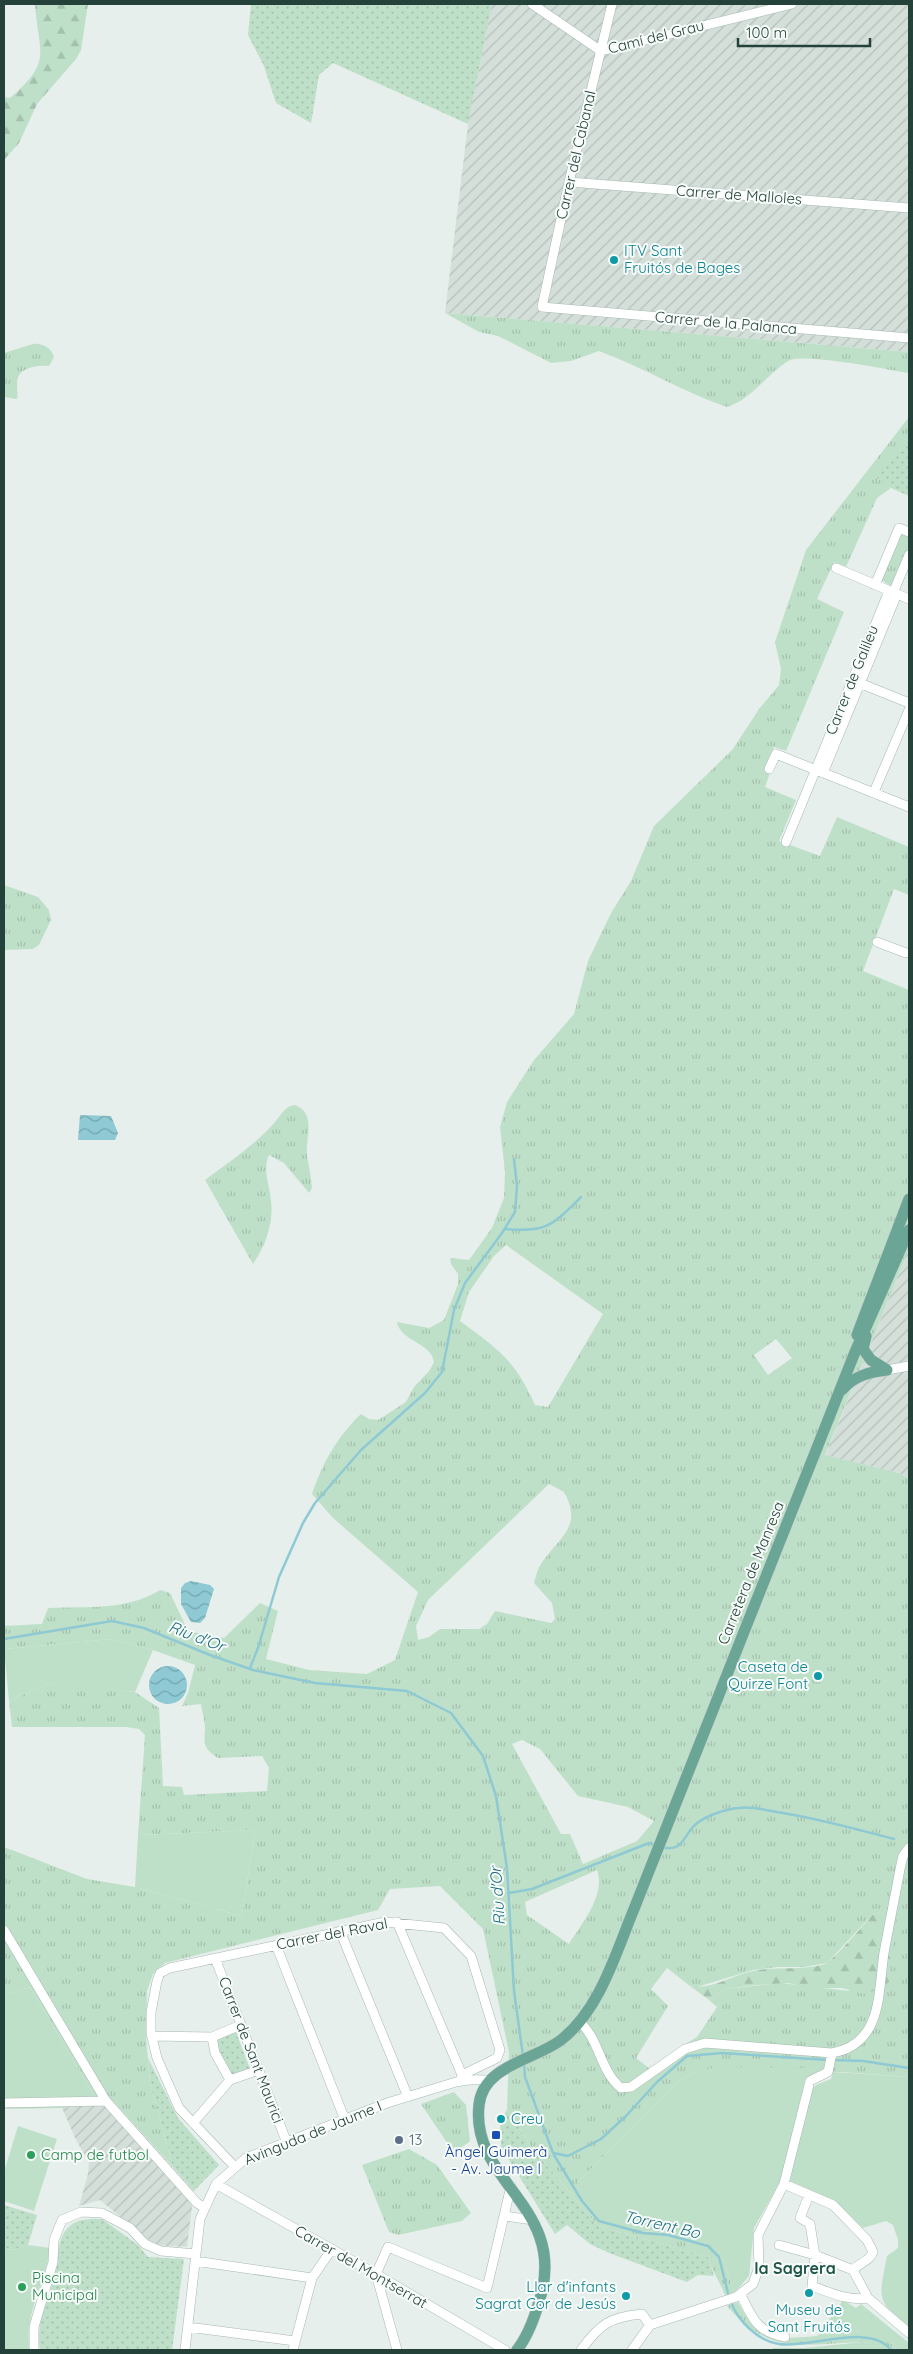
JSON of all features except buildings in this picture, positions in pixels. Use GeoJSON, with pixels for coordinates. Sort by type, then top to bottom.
{"type":"FeatureCollection","features":[{"type":"Feature","properties":{"kind":"main road"},"geometry":{"type":"LineString","coordinates":[[855,1352],[857,1335],[866,1306],[909,1199]]}},
{"type":"Feature","properties":{"kind":"main road","name":"Carretera de Manresa"},"geometry":{"type":"LineString","coordinates":[[491,2081],[504,2069],[545,2051],[561,2041],[579,2021],[602,1985],[664,1834],[855,1352],[867,1329],[909,1230]]}},
{"type":"Feature","properties":{"kind":"main road"},"geometry":{"type":"LineString","coordinates":[[867,1329],[864,1349],[870,1360],[887,1370]]}},
{"type":"Feature","properties":{"kind":"main road"},"geometry":{"type":"LineString","coordinates":[[838,1395],[847,1384],[857,1377],[887,1370]]}},
{"type":"Feature","properties":{"kind":"main road"},"geometry":{"type":"LineString","coordinates":[[491,2081],[482,2095],[479,2105],[478,2128],[482,2142],[533,2220],[544,2251],[545,2278],[533,2322],[517,2350]]}},
{"type":"Feature","properties":{"kind":"street","name":"Camí del Grau"},"geometry":{"type":"LineString","coordinates":[[532,4],[601,51],[792,4]]}},
{"type":"Feature","properties":{"kind":"street","name":"Carrer del Cabanal"},"geometry":{"type":"LineString","coordinates":[[542,307],[569,182],[612,4]]}},
{"type":"Feature","properties":{"kind":"street","name":"Carrer de Malloles"},"geometry":{"type":"LineString","coordinates":[[569,182],[909,208]]}},
{"type":"Feature","properties":{"kind":"street","name":"Carrer de la Palanca"},"geometry":{"type":"LineString","coordinates":[[542,307],[909,338]]}},
{"type":"Feature","properties":{"kind":"street"},"geometry":{"type":"LineString","coordinates":[[875,585],[898,528],[909,532]]}},
{"type":"Feature","properties":{"kind":"street","name":"Carrer de Galileu"},"geometry":{"type":"LineString","coordinates":[[786,842],[819,771],[909,555]]}},
{"type":"Feature","properties":{"kind":"street"},"geometry":{"type":"LineString","coordinates":[[836,568],[909,599]]}},
{"type":"Feature","properties":{"kind":"street"},"geometry":{"type":"LineString","coordinates":[[856,681],[909,703]]}},
{"type":"Feature","properties":{"kind":"street"},"geometry":{"type":"LineString","coordinates":[[874,792],[909,710]]}},
{"type":"Feature","properties":{"kind":"street"},"geometry":{"type":"LineString","coordinates":[[769,769],[776,754],[909,807]]}},
{"type":"Feature","properties":{"kind":"street"},"geometry":{"type":"LineString","coordinates":[[877,942],[908,951]]}},
{"type":"Feature","properties":{"kind":"street"},"geometry":{"type":"LineString","coordinates":[[887,1370],[909,1366]]}},
{"type":"Feature","properties":{"kind":"street"},"geometry":{"type":"LineString","coordinates":[[579,2021],[594,2040],[613,2082],[621,2088],[631,2087],[685,2049],[705,2043],[832,2054],[842,2051],[859,2041],[870,2027],[877,2011],[884,1953],[900,1869],[903,1856],[908,1850]]}},
{"type":"Feature","properties":{"kind":"street","name":"Carrer del Raval"},"geometry":{"type":"LineString","coordinates":[[152,2036],[153,1995],[160,1973],[170,1968],[379,1922],[397,1922],[444,1928],[471,1956],[500,2050],[498,2058],[463,2079]]}},
{"type":"Feature","properties":{"kind":"street"},"geometry":{"type":"LineString","coordinates":[[397,1922],[463,2079],[482,2095]]}},
{"type":"Feature","properties":{"kind":"street"},"geometry":{"type":"LineString","coordinates":[[4,1930],[106,2101],[197,2203],[205,2208]]}},
{"type":"Feature","properties":{"kind":"street"},"geometry":{"type":"LineString","coordinates":[[340,1932],[408,2097]]}},
{"type":"Feature","properties":{"kind":"street"},"geometry":{"type":"LineString","coordinates":[[276,1945],[345,2120]]}},
{"type":"Feature","properties":{"kind":"street","name":"Carrer de Sant Maurici"},"geometry":{"type":"LineString","coordinates":[[216,1958],[287,2142]]}},
{"type":"Feature","properties":{"kind":"street"},"geometry":{"type":"LineString","coordinates":[[235,2167],[179,2108],[157,2058],[152,2036],[212,2036],[241,2025]]}},
{"type":"Feature","properties":{"kind":"street"},"geometry":{"type":"LineString","coordinates":[[212,2036],[215,2053],[230,2080]]}},
{"type":"Feature","properties":{"kind":"street"},"geometry":{"type":"LineString","coordinates":[[635,2349],[650,2325],[666,2318],[692,2313],[739,2296],[754,2284],[759,2267],[758,2235],[784,2184],[810,2081],[826,2074],[830,2069],[832,2054]]}},
{"type":"Feature","properties":{"kind":"street"},"geometry":{"type":"LineString","coordinates":[[193,2123],[230,2080],[259,2070]]}},
{"type":"Feature","properties":{"kind":"street"},"geometry":{"type":"LineString","coordinates":[[463,2079],[491,2081]]}},
{"type":"Feature","properties":{"kind":"street","name":"Avinguda de Jaume I"},"geometry":{"type":"LineString","coordinates":[[185,2350],[200,2219],[216,2184],[246,2158],[408,2097],[463,2079]]}},
{"type":"Feature","properties":{"kind":"street"},"geometry":{"type":"LineString","coordinates":[[4,2103],[106,2101]]}},
{"type":"Feature","properties":{"kind":"street","name":"Carrer del Montserrat"},"geometry":{"type":"LineString","coordinates":[[216,2184],[376,2274],[505,2350]]}},
{"type":"Feature","properties":{"kind":"street"},"geometry":{"type":"LineString","coordinates":[[784,2184],[833,2205],[867,2240],[873,2252],[872,2255],[857,2265],[854,2270]]}},
{"type":"Feature","properties":{"kind":"street"},"geometry":{"type":"LineString","coordinates":[[397,2350],[376,2274],[388,2248],[487,2288],[511,2186]]}},
{"type":"Feature","properties":{"kind":"street"},"geometry":{"type":"LineString","coordinates":[[809,2195],[800,2218],[810,2224],[818,2256],[812,2286],[843,2297],[868,2298]]}},
{"type":"Feature","properties":{"kind":"street"},"geometry":{"type":"LineString","coordinates":[[34,2350],[34,2327],[53,2262],[54,2240],[62,2220],[82,2212],[102,2213],[130,2228],[145,2244],[161,2251],[312,2278]]}},
{"type":"Feature","properties":{"kind":"street"},"geometry":{"type":"LineString","coordinates":[[504,2216],[533,2220]]}},
{"type":"Feature","properties":{"kind":"street"},"geometry":{"type":"LineString","coordinates":[[779,2245],[818,2256],[854,2270],[868,2298],[909,2333]]}},
{"type":"Feature","properties":{"kind":"street"},"geometry":{"type":"LineString","coordinates":[[188,2327],[294,2346],[312,2278],[332,2249]]}},
{"type":"Feature","properties":{"kind":"street"},"geometry":{"type":"LineString","coordinates":[[739,2296],[761,2329],[785,2337]]}},
{"type":"Feature","properties":{"kind":"street"},"geometry":{"type":"LineString","coordinates":[[581,2350],[604,2325],[619,2316],[642,2314],[650,2325]]}},
{"type":"Feature","properties":{"kind":"shaded area"},"geometry":{"type":"Polygon","coordinates":[[[492,4],[909,4],[909,352],[445,313],[468,124],[492,4]]]}},
{"type":"Feature","properties":{"kind":"shaded area"},"geometry":{"type":"Polygon","coordinates":[[[909,1249],[909,1478],[898,1473],[825,1456],[909,1249]]]}},
{"type":"Feature","properties":{"kind":"shaded area"},"geometry":{"type":"Polygon","coordinates":[[[113,2101],[194,2191],[187,2247],[155,2245],[100,2200],[79,2206],[88,2174],[89,2162],[76,2140],[62,2108],[113,2101]]]}},
{"type":"Feature","properties":{"kind":"green space"},"geometry":{"type":"Polygon","coordinates":[[[35,4],[88,4],[81,50],[76,59],[37,104],[19,143],[4,160],[4,97],[10,98],[24,85],[38,65],[40,55],[35,4]]]}},
{"type":"Feature","properties":{"kind":"green space"},"geometry":{"type":"Polygon","coordinates":[[[251,4],[492,4],[468,124],[333,63],[319,75],[311,123],[276,103],[264,66],[248,35],[251,4]]]}},
{"type":"Feature","properties":{"kind":"green space"},"geometry":{"type":"Polygon","coordinates":[[[445,313],[909,352],[909,373],[827,360],[797,359],[788,361],[751,393],[727,407],[599,351],[571,361],[551,363],[498,336],[479,332],[445,313]]]}},
{"type":"Feature","properties":{"kind":"green space"},"geometry":{"type":"Polygon","coordinates":[[[33,344],[40,344],[46,347],[54,357],[49,366],[31,367],[20,374],[17,379],[17,399],[4,397],[4,353],[33,344]]]}},
{"type":"Feature","properties":{"kind":"green space"},"geometry":{"type":"Polygon","coordinates":[[[909,417],[909,437],[878,478],[891,488],[877,498],[846,567],[834,562],[817,599],[844,612],[786,751],[774,747],[765,770],[770,773],[765,787],[796,800],[779,841],[820,856],[837,817],[909,847],[909,895],[894,889],[863,971],[909,990],[909,1249],[825,1455],[898,1473],[909,1478],[909,2077],[840,2072],[816,2073],[807,2068],[695,2072],[678,2082],[578,2182],[643,2231],[670,2233],[717,2247],[735,2292],[725,2295],[708,2257],[598,2226],[532,2148],[507,2109],[509,2052],[483,1929],[440,1886],[390,1889],[378,1910],[165,1963],[153,1974],[147,1991],[146,2037],[150,2083],[173,2167],[113,2101],[98,2103],[30,1987],[4,1995],[4,1847],[87,1879],[135,1887],[242,1916],[255,1830],[138,1835],[145,1735],[139,1729],[126,1727],[12,1727],[9,1701],[49,1683],[135,1692],[159,1708],[163,1786],[182,1787],[184,1795],[267,1791],[269,1768],[262,1756],[218,1758],[207,1749],[201,1704],[182,1706],[188,1693],[195,1665],[153,1650],[111,1639],[4,1649],[4,1626],[42,1624],[48,1608],[120,1604],[147,1597],[160,1590],[170,1593],[188,1631],[224,1638],[260,1603],[278,1611],[266,1659],[309,1670],[367,1674],[395,1660],[418,1592],[333,1518],[312,1494],[316,1482],[338,1441],[352,1423],[361,1414],[369,1419],[378,1420],[406,1402],[414,1387],[429,1371],[434,1362],[428,1350],[404,1334],[397,1322],[429,1328],[444,1320],[458,1284],[458,1274],[451,1264],[450,1258],[469,1260],[492,1228],[504,1198],[505,1172],[500,1127],[507,1102],[534,1060],[574,1014],[588,961],[611,913],[631,881],[654,826],[733,749],[759,709],[779,685],[781,669],[775,642],[806,550],[909,417]],[[506,1245],[494,1256],[469,1292],[460,1321],[505,1357],[520,1377],[535,1405],[548,1407],[603,1314],[506,1245]],[[776,1339],[754,1355],[768,1375],[792,1358],[776,1339]],[[549,1484],[428,1600],[416,1626],[418,1640],[429,1637],[440,1629],[479,1629],[487,1624],[495,1611],[551,1623],[555,1619],[552,1603],[534,1583],[541,1563],[562,1538],[570,1522],[569,1504],[564,1492],[549,1484]],[[522,1740],[512,1744],[561,1834],[570,1834],[583,1864],[637,1841],[654,1821],[628,1807],[578,1796],[540,1749],[522,1740]],[[597,1870],[525,1902],[527,1915],[569,1944],[596,1899],[599,1879],[597,1870]],[[897,1898],[882,1913],[872,1915],[827,1963],[804,1967],[778,1967],[753,1970],[697,1987],[690,1986],[667,1968],[651,1989],[668,2006],[636,2058],[654,2072],[673,2052],[697,2037],[717,2007],[709,2000],[726,1989],[780,1983],[849,1991],[897,1898]]]}},
{"type":"Feature","properties":{"kind":"green space"},"geometry":{"type":"Polygon","coordinates":[[[909,437],[909,496],[891,488],[877,478],[909,437]]]}},
{"type":"Feature","properties":{"kind":"green space"},"geometry":{"type":"Polygon","coordinates":[[[902,533],[909,537],[909,547],[894,585],[891,586],[881,580],[902,533]]]}},
{"type":"Feature","properties":{"kind":"green space"},"geometry":{"type":"Polygon","coordinates":[[[4,885],[38,897],[49,910],[51,920],[39,945],[33,949],[4,950],[4,885]]]}},
{"type":"Feature","properties":{"kind":"green space"},"geometry":{"type":"Polygon","coordinates":[[[295,1105],[302,1109],[308,1120],[307,1156],[312,1188],[309,1193],[284,1163],[269,1155],[266,1172],[272,1209],[270,1226],[265,1242],[253,1264],[205,1180],[242,1153],[286,1109],[295,1105]]]}},
{"type":"Feature","properties":{"kind":"green space"},"geometry":{"type":"Polygon","coordinates":[[[111,1639],[153,1650],[135,1692],[49,1683],[9,1701],[4,1649],[111,1639]]]}},
{"type":"Feature","properties":{"kind":"green space"},"geometry":{"type":"Polygon","coordinates":[[[255,1830],[242,1916],[135,1887],[138,1835],[255,1830]]]}},
{"type":"Feature","properties":{"kind":"green space"},"geometry":{"type":"Polygon","coordinates":[[[897,1898],[899,1904],[889,1982],[879,1989],[864,1994],[842,1988],[809,1988],[788,1983],[756,1985],[726,1989],[709,2000],[690,1986],[706,1986],[745,1973],[762,1970],[825,1964],[857,1933],[872,1915],[882,1913],[897,1898]]]}},
{"type":"Feature","properties":{"kind":"green space"},"geometry":{"type":"Polygon","coordinates":[[[30,1987],[98,2103],[62,2108],[6,2109],[4,2104],[4,1995],[30,1987]]]}},
{"type":"Feature","properties":{"kind":"green space"},"geometry":{"type":"Polygon","coordinates":[[[236,2032],[250,2069],[233,2076],[222,2061],[216,2039],[236,2032]]]}},
{"type":"Feature","properties":{"kind":"green space"},"geometry":{"type":"Polygon","coordinates":[[[148,2058],[178,2118],[219,2165],[194,2191],[173,2167],[150,2083],[148,2058]]]}},
{"type":"Feature","properties":{"kind":"green space"},"geometry":{"type":"Polygon","coordinates":[[[716,2067],[807,2068],[816,2073],[805,2080],[781,2180],[754,2228],[749,2276],[735,2292],[717,2247],[670,2233],[643,2231],[600,2219],[578,2182],[678,2082],[695,2072],[716,2067]]]}},
{"type":"Feature","properties":{"kind":"green space"},"geometry":{"type":"Polygon","coordinates":[[[833,2072],[909,2077],[909,2328],[890,2311],[882,2297],[882,2281],[887,2256],[898,2248],[898,2240],[893,2225],[886,2221],[863,2228],[835,2201],[790,2181],[810,2090],[818,2084],[831,2079],[833,2072]]]}},
{"type":"Feature","properties":{"kind":"green space"},"geometry":{"type":"Polygon","coordinates":[[[454,2092],[466,2105],[470,2141],[454,2153],[421,2104],[454,2092]]]}},
{"type":"Feature","properties":{"kind":"green space"},"geometry":{"type":"Polygon","coordinates":[[[507,2109],[532,2148],[598,2226],[708,2257],[714,2276],[698,2275],[687,2282],[590,2244],[567,2225],[555,2234],[501,2147],[500,2124],[507,2109]]]}},
{"type":"Feature","properties":{"kind":"green space","name":"Camp de futbol"},"geometry":{"type":"Polygon","coordinates":[[[18,2126],[57,2139],[34,2211],[4,2201],[4,2172],[18,2126]]]}},
{"type":"Feature","properties":{"kind":"green space"},"geometry":{"type":"Polygon","coordinates":[[[409,2149],[437,2165],[471,2213],[462,2221],[398,2235],[389,2232],[362,2165],[409,2149]]]}},
{"type":"Feature","properties":{"kind":"green space"},"geometry":{"type":"Polygon","coordinates":[[[4,2205],[37,2215],[28,2245],[12,2250],[4,2248],[4,2205]]]}},
{"type":"Feature","properties":{"kind":"green space"},"geometry":{"type":"Polygon","coordinates":[[[102,2219],[138,2245],[148,2257],[184,2259],[172,2350],[40,2350],[39,2331],[55,2275],[62,2237],[69,2227],[76,2222],[102,2219]]]}},
{"type":"Feature","properties":{"kind":"green space","name":"Piscina Municipal"},"geometry":{"type":"Polygon","coordinates":[[[28,2245],[50,2248],[48,2261],[32,2312],[29,2337],[30,2350],[4,2350],[4,2248],[12,2250],[28,2245]]]}},
{"type":"Feature","properties":{"kind":"green space"},"geometry":{"type":"Polygon","coordinates":[[[843,2300],[856,2308],[861,2304],[909,2343],[909,2350],[897,2350],[881,2338],[870,2336],[848,2335],[816,2338],[843,2300]]]}},
{"type":"Feature","properties":{"kind":"green space"},"geometry":{"type":"Polygon","coordinates":[[[738,2302],[758,2330],[773,2336],[791,2338],[850,2333],[868,2334],[884,2339],[897,2350],[885,2350],[865,2342],[801,2345],[771,2339],[742,2321],[727,2306],[738,2302]]]}},
{"type":"Feature","properties":{"kind":"green space"},"geometry":{"type":"Polygon","coordinates":[[[863,2342],[875,2343],[885,2350],[773,2350],[773,2348],[804,2348],[863,2342]]]}},
{"type":"Feature","properties":{"kind":"water"},"geometry":{"type":"Polygon","coordinates":[[[80,1115],[111,1116],[118,1133],[115,1140],[78,1140],[80,1115]]]}},
{"type":"Feature","properties":{"kind":"water"},"geometry":{"type":"Polygon","coordinates":[[[191,1581],[210,1585],[214,1589],[205,1618],[200,1623],[191,1622],[181,1604],[181,1588],[185,1583],[191,1581]]]}},
{"type":"Feature","properties":{"kind":"water"},"geometry":{"type":"Polygon","coordinates":[[[168,1666],[181,1672],[187,1685],[181,1698],[168,1704],[155,1698],[149,1685],[155,1672],[168,1666]]]}},
{"type":"Feature","properties":{"kind":"waterway"},"geometry":{"type":"LineString","coordinates":[[250,1668],[258,1648],[279,1577],[303,1523],[315,1503],[361,1450],[425,1393],[442,1372],[454,1310],[465,1283],[515,1212],[517,1186],[514,1159]]}},
{"type":"Feature","properties":{"kind":"waterway"},"geometry":{"type":"LineString","coordinates":[[505,1229],[530,1230],[548,1225],[581,1197]]}},
{"type":"Feature","properties":{"kind":"waterway","name":"Riu d'Or"},"geometry":{"type":"LineString","coordinates":[[4,1639],[112,1621],[144,1628],[253,1670],[315,1683],[407,1691],[451,1713],[483,1756],[496,1796],[507,1868],[514,1991],[523,2056]]}},
{"type":"Feature","properties":{"kind":"waterway"},"geometry":{"type":"LineString","coordinates":[[661,1847],[669,1848],[679,1845],[696,1824],[711,1815],[744,1808],[758,1808],[807,1817],[894,1839]]}},
{"type":"Feature","properties":{"kind":"waterway"},"geometry":{"type":"LineString","coordinates":[[509,1893],[532,1889],[649,1843],[656,1845]]}},
{"type":"Feature","properties":{"kind":"waterway","name":"Riu d'Or"},"geometry":{"type":"LineString","coordinates":[[524,2063],[525,2077],[553,2153],[568,2156],[601,2139],[626,2116],[657,2082],[687,2056],[722,2053],[828,2060]]}},
{"type":"Feature","properties":{"kind":"waterway","name":"Riu d'Or"},"geometry":{"type":"LineString","coordinates":[[834,2060],[863,2061],[909,2068]]}},
{"type":"Feature","properties":{"kind":"waterway","name":"Torrent Bo"},"geometry":{"type":"LineString","coordinates":[[554,2155],[582,2201],[599,2221],[643,2233],[668,2235],[708,2246],[719,2257],[729,2297]]}},
{"type":"Feature","properties":{"kind":"waterway","name":"Torrent Bo"},"geometry":{"type":"LineString","coordinates":[[731,2302],[744,2323],[756,2334],[771,2342],[792,2345],[854,2337],[869,2338],[881,2342],[891,2350]]}},
{"type":"Feature","properties":{"kind":"place","name":"ITV Sant Fruitós de Bages"},"geometry":{"type":"Point","coordinates":[614,260]}},
{"type":"Feature","properties":{"kind":"place","name":"Caseta de Quirze Font"},"geometry":{"type":"Point","coordinates":[818,1676]}},
{"type":"Feature","properties":{"kind":"place","name":"Creu"},"geometry":{"type":"Point","coordinates":[501,2119]}},
{"type":"Feature","properties":{"kind":"place","name":"Àngel Guimerà - Av. Jaume l"},"geometry":{"type":"Point","coordinates":[496,2135]}},
{"type":"Feature","properties":{"kind":"place","name":"13"},"geometry":{"type":"Point","coordinates":[399,2140]}},
{"type":"Feature","properties":{"kind":"place","name":"Camp de futbol"},"geometry":{"type":"Point","coordinates":[31,2155]}},
{"type":"Feature","properties":{"kind":"place","name":"Piscina Municipal"},"geometry":{"type":"Point","coordinates":[22,2287]}},
{"type":"Feature","properties":{"kind":"place","name":"Museu de Sant Fruitós"},"geometry":{"type":"Point","coordinates":[809,2293]}},
{"type":"Feature","properties":{"kind":"place","name":"Llar d'infants Sagrat Cor de Jesús"},"geometry":{"type":"Point","coordinates":[626,2296]}},
{"type":"Feature","properties":{"kind":"district","name":"la Sagrera"},"geometry":{"type":"Point","coordinates":[795,2268]}}]}
